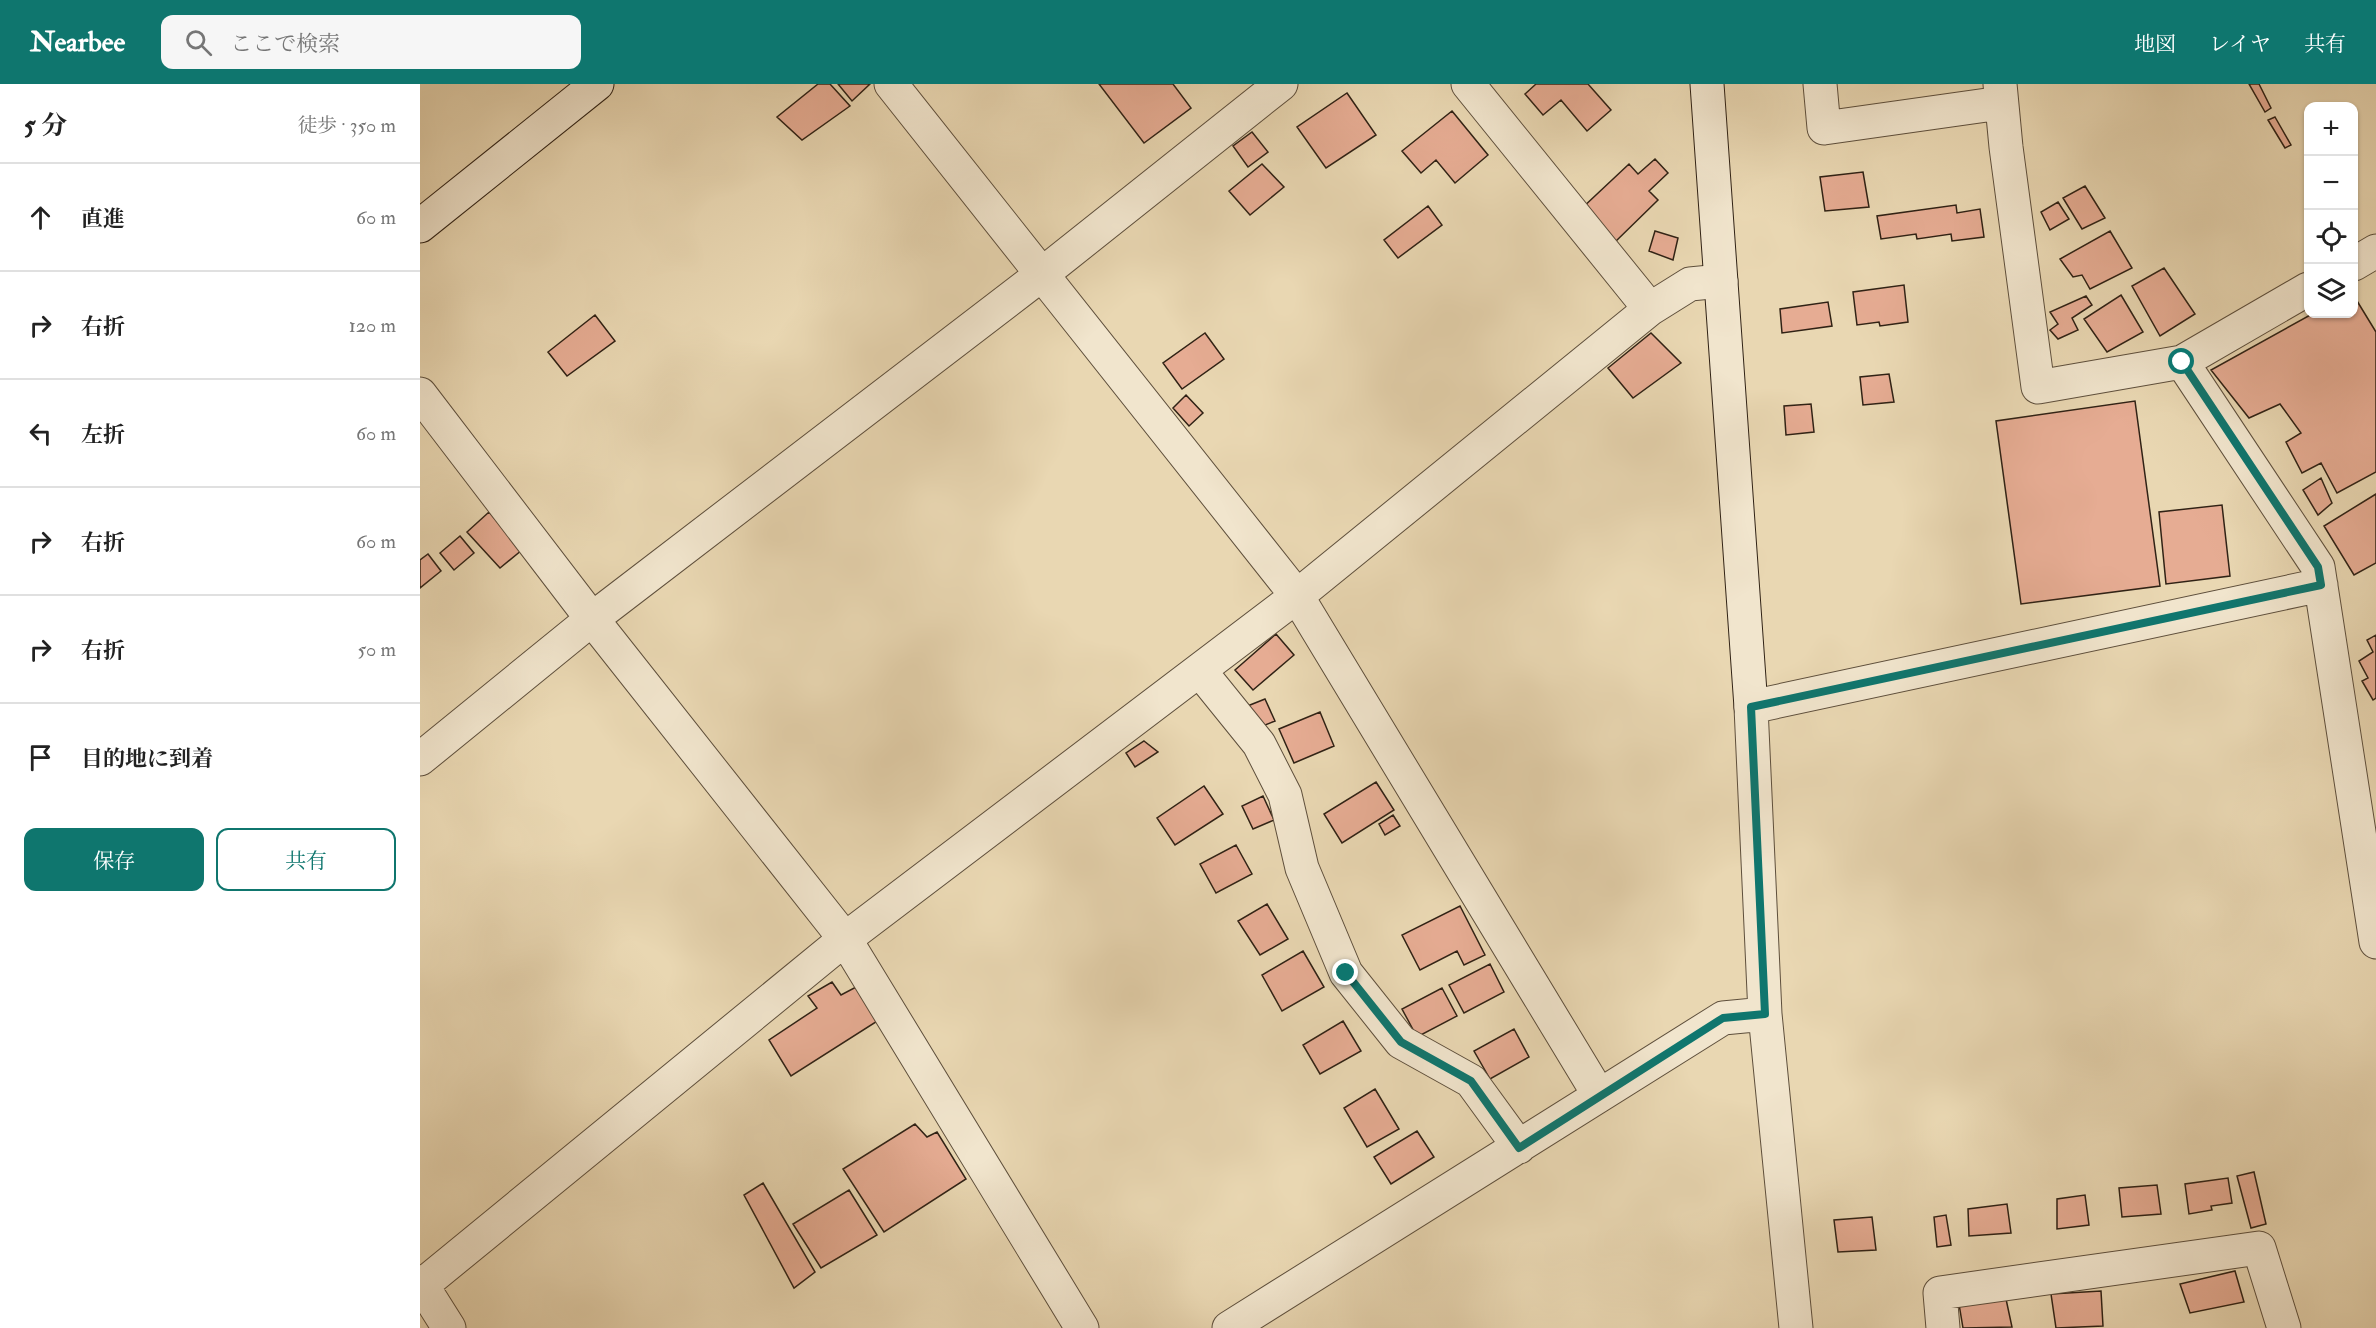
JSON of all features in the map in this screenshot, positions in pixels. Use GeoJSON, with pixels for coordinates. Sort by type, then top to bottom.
{"type":"FeatureCollection","features":[{"type":"Feature","properties":{"kind":"street"},"geometry":{"type":"LineString","coordinates":[[420,226],[597,84]]}},
{"type":"Feature","properties":{"kind":"street"},"geometry":{"type":"LineString","coordinates":[[891,84],[1297,596],[1599,1095]]}},
{"type":"Feature","properties":{"kind":"street"},"geometry":{"type":"LineString","coordinates":[[420,759],[592,619],[1041,275],[1281,84]]}},
{"type":"Feature","properties":{"kind":"street"},"geometry":{"type":"LineString","coordinates":[[1468,84],[1650,309]]}},
{"type":"Feature","properties":{"kind":"street"},"geometry":{"type":"LineString","coordinates":[[1707,84],[1751,707],[1765,1014],[1796,1328]]}},
{"type":"Feature","properties":{"kind":"street"},"geometry":{"type":"LineString","coordinates":[[1820,84],[1824,128],[2000,93],[2038,387],[2182,362],[2304,291]]}},
{"type":"Feature","properties":{"kind":"street"},"geometry":{"type":"LineString","coordinates":[[2358,262],[2376,251]]}},
{"type":"Feature","properties":{"kind":"street"},"geometry":{"type":"LineString","coordinates":[[449,1328],[421,1285],[844,939],[1297,596],[1650,309],[1690,284],[1721,281]]}},
{"type":"Feature","properties":{"kind":"street"},"geometry":{"type":"LineString","coordinates":[[2182,362],[2318,567],[2376,942]]}},
{"type":"Feature","properties":{"kind":"street"},"geometry":{"type":"LineString","coordinates":[[420,394],[592,619],[844,939],[1082,1328]]}},
{"type":"Feature","properties":{"kind":"street"},"geometry":{"type":"LineString","coordinates":[[1751,707],[2321,585]]}},
{"type":"Feature","properties":{"kind":"street"},"geometry":{"type":"LineString","coordinates":[[1200,671],[1259,744],[1285,795],[1302,868],[1346,973],[1401,1042],[1471,1081],[1519,1148]]}},
{"type":"Feature","properties":{"kind":"street"},"geometry":{"type":"LineString","coordinates":[[1229,1328],[1723,1018],[1765,1014]]}},
{"type":"Feature","properties":{"kind":"street"},"geometry":{"type":"LineString","coordinates":[[1943,1328],[1940,1293],[2259,1248],[2284,1328]]}},
{"type":"Feature","properties":{"kind":"building"},"geometry":{"type":"Polygon","coordinates":[[[818,84],[830,84],[850,106],[802,140],[777,117],[818,84]]]}},
{"type":"Feature","properties":{"kind":"building"},"geometry":{"type":"Polygon","coordinates":[[[838,84],[870,84],[852,101],[838,84]]]}},
{"type":"Feature","properties":{"kind":"building"},"geometry":{"type":"Polygon","coordinates":[[[1099,84],[1173,84],[1191,108],[1144,143],[1099,84]]]}},
{"type":"Feature","properties":{"kind":"building"},"geometry":{"type":"Polygon","coordinates":[[[1536,84],[1588,84],[1611,110],[1587,131],[1561,100],[1543,115],[1525,94],[1536,84]]]}},
{"type":"Feature","properties":{"kind":"building"},"geometry":{"type":"Polygon","coordinates":[[[2249,84],[2259,84],[2271,108],[2265,112],[2249,84]]]}},
{"type":"Feature","properties":{"kind":"building"},"geometry":{"type":"Polygon","coordinates":[[[1347,93],[1376,135],[1326,168],[1297,127],[1347,93]]]}},
{"type":"Feature","properties":{"kind":"building"},"geometry":{"type":"Polygon","coordinates":[[[1452,111],[1488,155],[1455,183],[1436,160],[1421,173],[1402,151],[1452,111]]]}},
{"type":"Feature","properties":{"kind":"building"},"geometry":{"type":"Polygon","coordinates":[[[2275,117],[2291,145],[2285,148],[2268,120],[2275,117]]]}},
{"type":"Feature","properties":{"kind":"building"},"geometry":{"type":"Polygon","coordinates":[[[1252,132],[1268,152],[1248,167],[1233,146],[1252,132]]]}},
{"type":"Feature","properties":{"kind":"building"},"geometry":{"type":"Polygon","coordinates":[[[1655,159],[1668,173],[1649,191],[1658,200],[1613,244],[1580,210],[1629,164],[1638,174],[1655,159]]]}},
{"type":"Feature","properties":{"kind":"building"},"geometry":{"type":"Polygon","coordinates":[[[1262,164],[1284,187],[1250,215],[1229,191],[1262,164]]]}},
{"type":"Feature","properties":{"kind":"building"},"geometry":{"type":"Polygon","coordinates":[[[1863,172],[1869,207],[1825,211],[1820,177],[1863,172]]]}},
{"type":"Feature","properties":{"kind":"building"},"geometry":{"type":"Polygon","coordinates":[[[2085,186],[2105,218],[2082,229],[2063,198],[2085,186]]]}},
{"type":"Feature","properties":{"kind":"building"},"geometry":{"type":"Polygon","coordinates":[[[2058,202],[2069,219],[2050,230],[2041,212],[2058,202]]]}},
{"type":"Feature","properties":{"kind":"building"},"geometry":{"type":"Polygon","coordinates":[[[1956,205],[1957,213],[1980,209],[1984,237],[1952,241],[1951,234],[1917,239],[1916,234],[1881,239],[1877,216],[1956,205]]]}},
{"type":"Feature","properties":{"kind":"building"},"geometry":{"type":"Polygon","coordinates":[[[1428,206],[1442,225],[1398,258],[1384,240],[1428,206]]]}},
{"type":"Feature","properties":{"kind":"building"},"geometry":{"type":"Polygon","coordinates":[[[1655,231],[1678,238],[1673,260],[1649,251],[1655,231]]]}},
{"type":"Feature","properties":{"kind":"building"},"geometry":{"type":"Polygon","coordinates":[[[2110,231],[2132,268],[2090,289],[2082,275],[2073,277],[2060,259],[2110,231]]]}},
{"type":"Feature","properties":{"kind":"building"},"geometry":{"type":"Polygon","coordinates":[[[2164,268],[2195,314],[2160,336],[2132,286],[2164,268]]]}},
{"type":"Feature","properties":{"kind":"building"},"geometry":{"type":"Polygon","coordinates":[[[1904,285],[1908,322],[1880,326],[1879,322],[1857,325],[1853,292],[1904,285]]]}},
{"type":"Feature","properties":{"kind":"building"},"geometry":{"type":"Polygon","coordinates":[[[2121,295],[2143,332],[2107,352],[2084,319],[2121,295]]]}},
{"type":"Feature","properties":{"kind":"building"},"geometry":{"type":"Polygon","coordinates":[[[2086,296],[2092,305],[2072,318],[2078,330],[2058,339],[2050,330],[2058,324],[2050,312],[2086,296]]]}},
{"type":"Feature","properties":{"kind":"building"},"geometry":{"type":"Polygon","coordinates":[[[1828,302],[1832,326],[1782,333],[1780,309],[1828,302]]]}},
{"type":"Feature","properties":{"kind":"building"},"geometry":{"type":"Polygon","coordinates":[[[2358,303],[2376,332],[2376,472],[2337,493],[2321,463],[2302,473],[2286,442],[2301,433],[2280,404],[2249,418],[2211,370],[2305,318],[2358,318],[2358,303]]]}},
{"type":"Feature","properties":{"kind":"building"},"geometry":{"type":"Polygon","coordinates":[[[595,315],[615,341],[567,376],[548,352],[595,315]]]}},
{"type":"Feature","properties":{"kind":"building"},"geometry":{"type":"Polygon","coordinates":[[[1205,333],[1224,359],[1182,389],[1163,363],[1205,333]]]}},
{"type":"Feature","properties":{"kind":"building"},"geometry":{"type":"Polygon","coordinates":[[[1651,333],[1681,363],[1633,398],[1608,368],[1651,333]]]}},
{"type":"Feature","properties":{"kind":"building"},"geometry":{"type":"Polygon","coordinates":[[[1889,374],[1894,402],[1863,405],[1860,377],[1889,374]]]}},
{"type":"Feature","properties":{"kind":"building"},"geometry":{"type":"Polygon","coordinates":[[[1186,395],[1203,413],[1189,426],[1173,408],[1186,395]]]}},
{"type":"Feature","properties":{"kind":"building"},"geometry":{"type":"Polygon","coordinates":[[[2135,401],[2160,586],[2021,604],[1996,421],[2135,401]]]}},
{"type":"Feature","properties":{"kind":"building"},"geometry":{"type":"Polygon","coordinates":[[[1811,404],[1814,432],[1786,435],[1784,406],[1811,404]]]}},
{"type":"Feature","properties":{"kind":"building"},"geometry":{"type":"Polygon","coordinates":[[[2321,478],[2332,503],[2318,515],[2303,490],[2321,478]]]}},
{"type":"Feature","properties":{"kind":"building"},"geometry":{"type":"Polygon","coordinates":[[[2376,494],[2376,563],[2354,575],[2324,526],[2376,494]]]}},
{"type":"Feature","properties":{"kind":"building"},"geometry":{"type":"Polygon","coordinates":[[[2222,505],[2230,576],[2166,584],[2159,512],[2222,505]]]}},
{"type":"Feature","properties":{"kind":"building"},"geometry":{"type":"Polygon","coordinates":[[[489,512],[522,550],[500,568],[467,532],[489,512]]]}},
{"type":"Feature","properties":{"kind":"building"},"geometry":{"type":"Polygon","coordinates":[[[460,536],[474,553],[454,570],[440,553],[460,536]]]}},
{"type":"Feature","properties":{"kind":"building"},"geometry":{"type":"Polygon","coordinates":[[[428,554],[441,571],[420,588],[420,560],[428,554]]]}},
{"type":"Feature","properties":{"kind":"building"},"geometry":{"type":"Polygon","coordinates":[[[1276,634],[1294,655],[1253,690],[1235,670],[1276,634]]]}},
{"type":"Feature","properties":{"kind":"building"},"geometry":{"type":"Polygon","coordinates":[[[2376,635],[2376,698],[2373,700],[2362,681],[2368,678],[2359,661],[2373,652],[2367,640],[2376,635]]]}},
{"type":"Feature","properties":{"kind":"building"},"geometry":{"type":"Polygon","coordinates":[[[1265,699],[1275,721],[1255,729],[1245,707],[1265,699]]]}},
{"type":"Feature","properties":{"kind":"building"},"geometry":{"type":"Polygon","coordinates":[[[1320,712],[1334,746],[1294,763],[1279,729],[1320,712]]]}},
{"type":"Feature","properties":{"kind":"building"},"geometry":{"type":"Polygon","coordinates":[[[1144,741],[1158,752],[1135,767],[1126,753],[1144,741]]]}},
{"type":"Feature","properties":{"kind":"building"},"geometry":{"type":"Polygon","coordinates":[[[1376,782],[1394,810],[1342,843],[1324,814],[1376,782]]]}},
{"type":"Feature","properties":{"kind":"building"},"geometry":{"type":"Polygon","coordinates":[[[1204,786],[1223,814],[1175,845],[1157,818],[1204,786]]]}},
{"type":"Feature","properties":{"kind":"building"},"geometry":{"type":"Polygon","coordinates":[[[1263,796],[1274,820],[1253,829],[1242,806],[1263,796]]]}},
{"type":"Feature","properties":{"kind":"building"},"geometry":{"type":"Polygon","coordinates":[[[1393,815],[1400,826],[1385,835],[1379,824],[1393,815]]]}},
{"type":"Feature","properties":{"kind":"building"},"geometry":{"type":"Polygon","coordinates":[[[1236,845],[1252,874],[1216,893],[1200,864],[1236,845]]]}},
{"type":"Feature","properties":{"kind":"building"},"geometry":{"type":"Polygon","coordinates":[[[1267,904],[1288,939],[1260,955],[1238,921],[1267,904]]]}},
{"type":"Feature","properties":{"kind":"building"},"geometry":{"type":"Polygon","coordinates":[[[1460,906],[1485,955],[1464,965],[1457,951],[1420,970],[1402,935],[1460,906]]]}},
{"type":"Feature","properties":{"kind":"building"},"geometry":{"type":"Polygon","coordinates":[[[1303,951],[1324,987],[1282,1011],[1262,975],[1303,951]]]}},
{"type":"Feature","properties":{"kind":"building"},"geometry":{"type":"Polygon","coordinates":[[[1490,964],[1504,992],[1464,1013],[1449,985],[1490,964]]]}},
{"type":"Feature","properties":{"kind":"building"},"geometry":{"type":"Polygon","coordinates":[[[832,982],[841,995],[858,986],[879,1020],[791,1076],[769,1040],[817,1008],[808,996],[832,982]]]}},
{"type":"Feature","properties":{"kind":"building"},"geometry":{"type":"Polygon","coordinates":[[[1442,988],[1457,1016],[1417,1037],[1402,1009],[1442,988]]]}},
{"type":"Feature","properties":{"kind":"building"},"geometry":{"type":"Polygon","coordinates":[[[1343,1021],[1361,1051],[1320,1074],[1303,1045],[1343,1021]]]}},
{"type":"Feature","properties":{"kind":"building"},"geometry":{"type":"Polygon","coordinates":[[[1514,1029],[1529,1057],[1490,1079],[1474,1051],[1514,1029]]]}},
{"type":"Feature","properties":{"kind":"building"},"geometry":{"type":"Polygon","coordinates":[[[1375,1089],[1399,1129],[1367,1147],[1344,1108],[1375,1089]]]}},
{"type":"Feature","properties":{"kind":"building"},"geometry":{"type":"Polygon","coordinates":[[[915,1124],[927,1137],[937,1132],[966,1179],[884,1232],[843,1169],[915,1124]]]}},
{"type":"Feature","properties":{"kind":"building"},"geometry":{"type":"Polygon","coordinates":[[[1417,1131],[1434,1157],[1391,1184],[1374,1157],[1417,1131]]]}},
{"type":"Feature","properties":{"kind":"building"},"geometry":{"type":"Polygon","coordinates":[[[2254,1172],[2266,1224],[2251,1228],[2237,1176],[2254,1172]]]}},
{"type":"Feature","properties":{"kind":"building"},"geometry":{"type":"Polygon","coordinates":[[[2228,1178],[2232,1203],[2211,1206],[2212,1210],[2189,1214],[2185,1184],[2228,1178]]]}},
{"type":"Feature","properties":{"kind":"building"},"geometry":{"type":"Polygon","coordinates":[[[763,1183],[815,1272],[794,1288],[744,1195],[763,1183]]]}},
{"type":"Feature","properties":{"kind":"building"},"geometry":{"type":"Polygon","coordinates":[[[2157,1185],[2161,1214],[2122,1217],[2119,1188],[2157,1185]]]}},
{"type":"Feature","properties":{"kind":"building"},"geometry":{"type":"Polygon","coordinates":[[[849,1190],[877,1235],[821,1268],[793,1224],[849,1190]]]}},
{"type":"Feature","properties":{"kind":"building"},"geometry":{"type":"Polygon","coordinates":[[[2085,1195],[2089,1225],[2057,1229],[2057,1199],[2085,1195]]]}},
{"type":"Feature","properties":{"kind":"building"},"geometry":{"type":"Polygon","coordinates":[[[2007,1204],[2011,1233],[1969,1236],[1968,1209],[2007,1204]]]}},
{"type":"Feature","properties":{"kind":"building"},"geometry":{"type":"Polygon","coordinates":[[[1946,1215],[1951,1245],[1937,1247],[1934,1217],[1946,1215]]]}},
{"type":"Feature","properties":{"kind":"building"},"geometry":{"type":"Polygon","coordinates":[[[1872,1217],[1876,1250],[1838,1252],[1834,1220],[1872,1217]]]}},
{"type":"Feature","properties":{"kind":"building"},"geometry":{"type":"Polygon","coordinates":[[[2235,1271],[2244,1302],[2190,1313],[2180,1284],[2235,1271]]]}},
{"type":"Feature","properties":{"kind":"building"},"geometry":{"type":"Polygon","coordinates":[[[2101,1291],[2103,1326],[2056,1328],[2051,1294],[2101,1291]]]}},
{"type":"Feature","properties":{"kind":"building"},"geometry":{"type":"Polygon","coordinates":[[[2006,1299],[2012,1327],[1963,1328],[1959,1304],[2006,1299]]]}},
{"type":"Feature","properties":{"kind":"route"},"geometry":{"type":"LineString","coordinates":[[1346,973],[1401,1042],[1471,1081],[1519,1148],[1723,1018],[1765,1014],[1751,707],[2321,585],[2318,567],[2182,362]]}}]}
